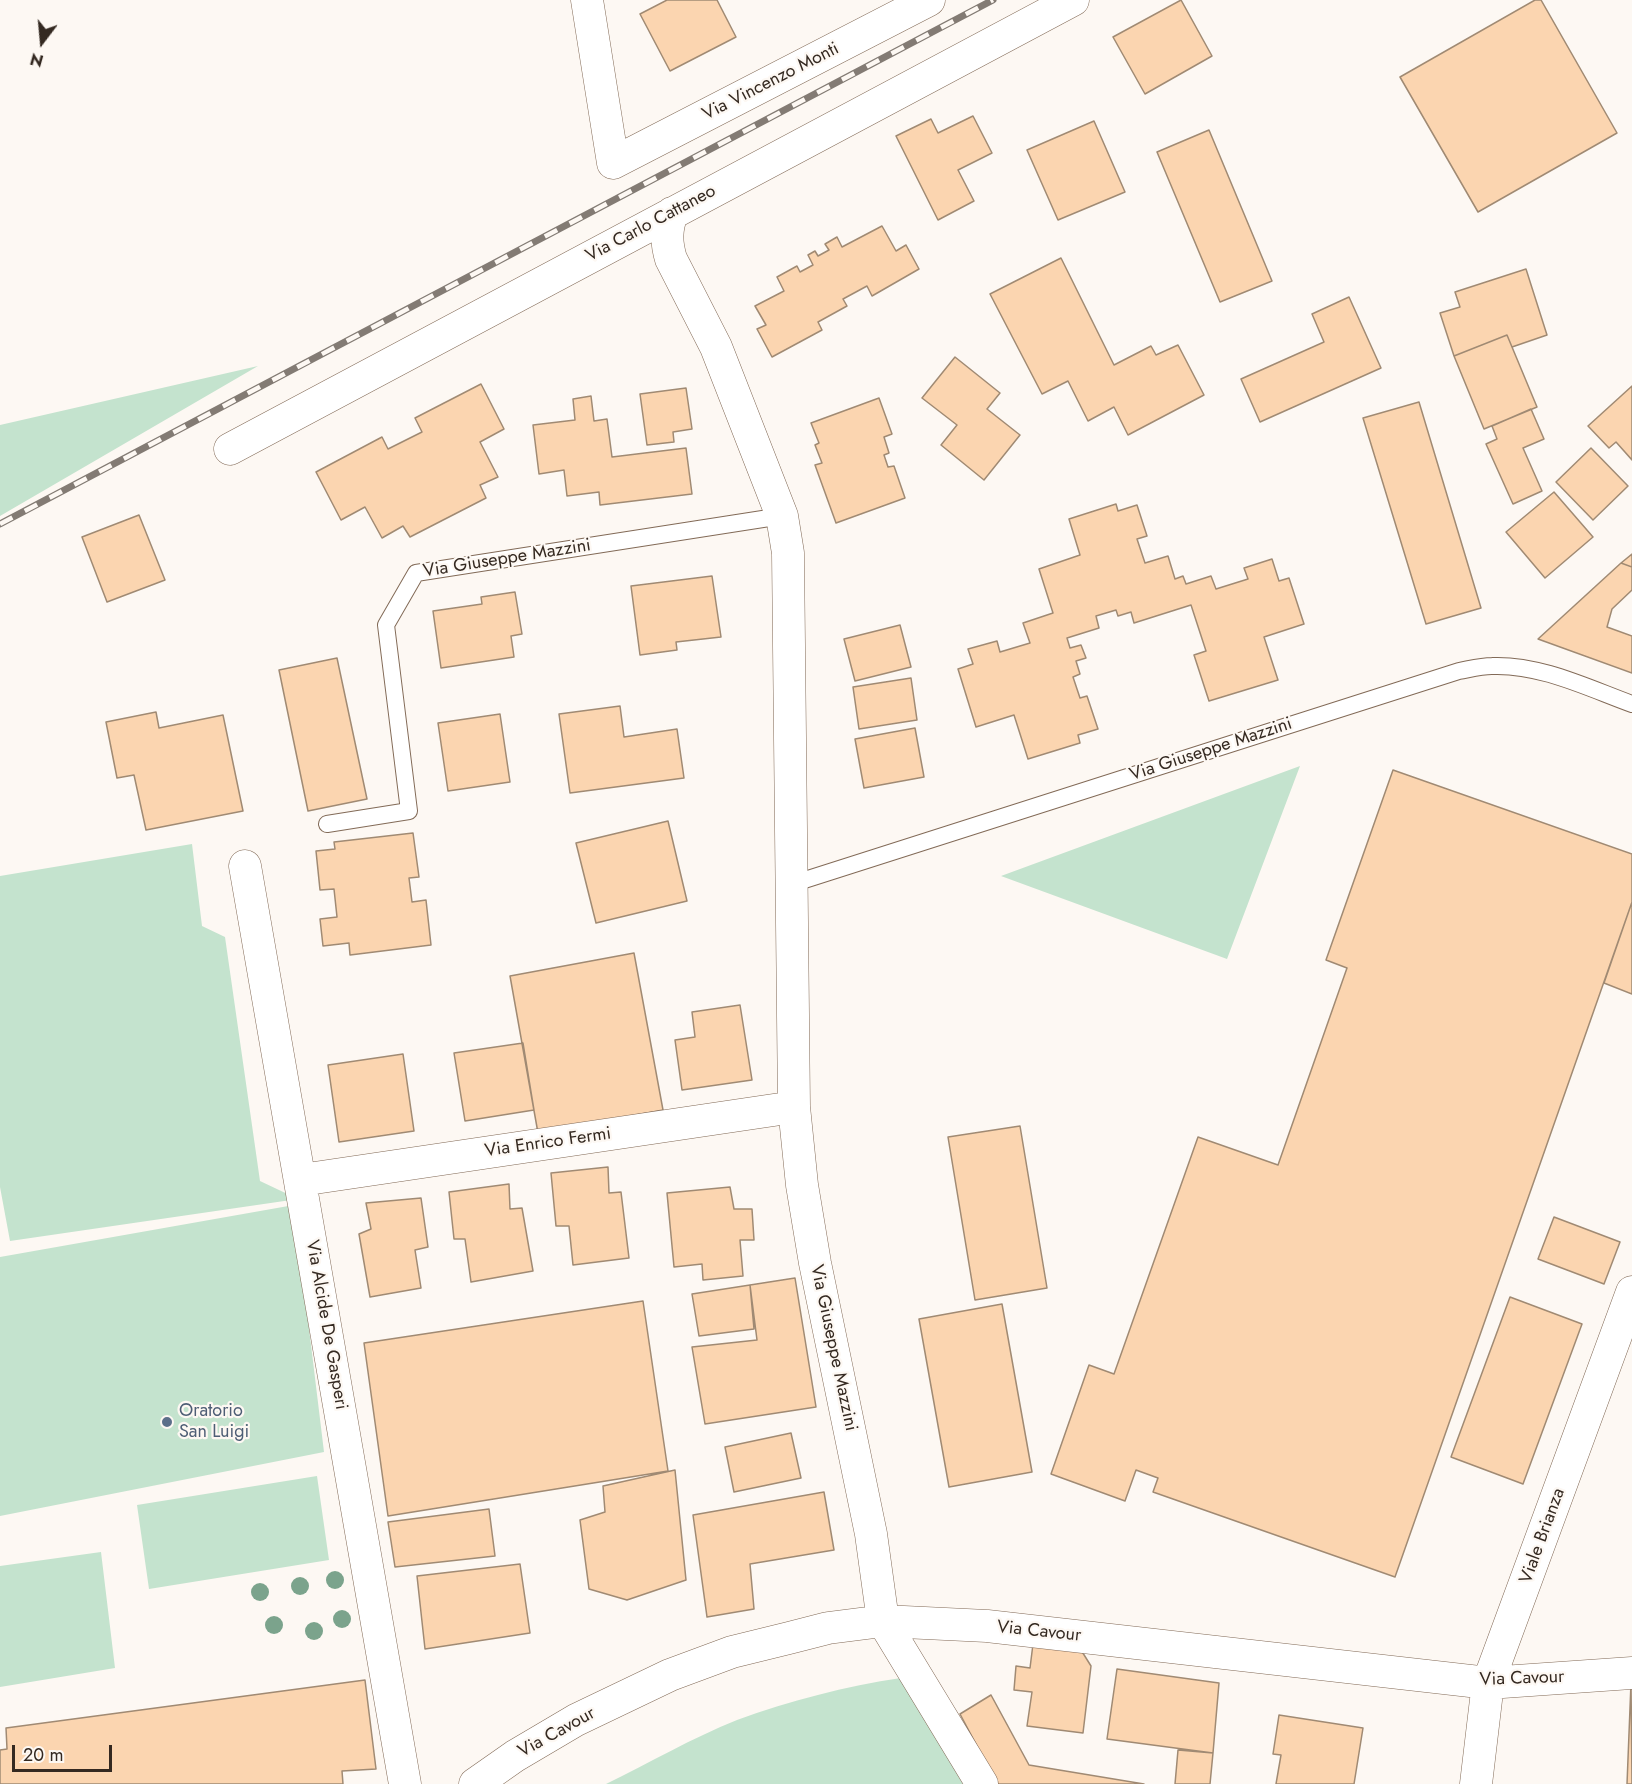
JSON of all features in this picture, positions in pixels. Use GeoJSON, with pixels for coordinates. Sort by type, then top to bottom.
{"type":"FeatureCollection","features":[{"type":"Feature","properties":{"kind":"street","name":"Via Vincenzo Monti"},"geometry":{"type":"LineString","coordinates":[[587,0],[613,164],[929,0]]}},
{"type":"Feature","properties":{"kind":"street","name":"Via Carlo Cattaneo"},"geometry":{"type":"LineString","coordinates":[[230,449],[1073,0]]}},
{"type":"Feature","properties":{"kind":"street","name":"Via Giuseppe Mazzini"},"geometry":{"type":"LineString","coordinates":[[672,213],[667,228],[666,244],[671,259],[716,347],[782,516],[788,553],[794,1107],[810,1230],[871,1534],[883,1621],[982,1784]]}},
{"type":"Feature","properties":{"kind":"street","name":"Via Alcide De Gasperi"},"geometry":{"type":"LineString","coordinates":[[245,866],[405,1784]]}},
{"type":"Feature","properties":{"kind":"street","name":"Via Enrico Fermi"},"geometry":{"type":"LineString","coordinates":[[301,1180],[794,1107]]}},
{"type":"Feature","properties":{"kind":"street","name":"Viale Brianza"},"geometry":{"type":"LineString","coordinates":[[1476,1784],[1488,1683],[1632,1292]]}},
{"type":"Feature","properties":{"kind":"street","name":"Via Cavour"},"geometry":{"type":"LineString","coordinates":[[478,1783],[515,1756],[576,1720],[670,1675],[732,1652],[828,1628],[883,1621],[987,1626],[1488,1683],[1632,1673]]}},
{"type":"Feature","properties":{"kind":"lane","name":"Via Giuseppe Mazzini"},"geometry":{"type":"LineString","coordinates":[[327,824],[409,811],[386,625],[416,573],[782,516]]}},
{"type":"Feature","properties":{"kind":"lane","name":"Via Giuseppe Mazzini"},"geometry":{"type":"LineString","coordinates":[[792,884],[1459,671],[1490,666],[1517,667],[1548,674],[1632,704]]}},
{"type":"Feature","properties":{"kind":"green space"},"geometry":{"type":"Polygon","coordinates":[[[258,366],[0,516],[0,425],[258,366]]]}},
{"type":"Feature","properties":{"kind":"green space"},"geometry":{"type":"Polygon","coordinates":[[[1300,766],[1227,959],[1001,876],[1300,766]]]}},
{"type":"Feature","properties":{"kind":"green space"},"geometry":{"type":"Polygon","coordinates":[[[192,844],[202,926],[225,937],[260,1181],[298,1199],[10,1241],[0,1187],[0,876],[192,844]]]}},
{"type":"Feature","properties":{"kind":"green space"},"geometry":{"type":"Polygon","coordinates":[[[294,1205],[324,1452],[0,1516],[0,1257],[294,1205]]]}},
{"type":"Feature","properties":{"kind":"green space"},"geometry":{"type":"Polygon","coordinates":[[[317,1476],[329,1560],[149,1589],[137,1505],[317,1476]]]}},
{"type":"Feature","properties":{"kind":"green space"},"geometry":{"type":"Polygon","coordinates":[[[101,1552],[115,1668],[0,1687],[0,1566],[101,1552]]]}},
{"type":"Feature","properties":{"kind":"green space"},"geometry":{"type":"Polygon","coordinates":[[[901,1678],[963,1784],[606,1784],[737,1720],[818,1695],[901,1678]]]}},
{"type":"Feature","properties":{"kind":"building"},"geometry":{"type":"Polygon","coordinates":[[[667,0],[717,0],[736,37],[670,71],[640,14],[667,0]]]}},
{"type":"Feature","properties":{"kind":"building"},"geometry":{"type":"Polygon","coordinates":[[[1181,0],[1212,56],[1145,94],[1113,37],[1181,0]]]}},
{"type":"Feature","properties":{"kind":"building"},"geometry":{"type":"Polygon","coordinates":[[[1535,0],[1541,0],[1617,133],[1478,212],[1400,77],[1535,0]]]}},
{"type":"Feature","properties":{"kind":"building"},"geometry":{"type":"Polygon","coordinates":[[[973,116],[992,153],[958,170],[974,201],[938,220],[896,136],[931,119],[938,133],[973,116]]]}},
{"type":"Feature","properties":{"kind":"building"},"geometry":{"type":"Polygon","coordinates":[[[1094,121],[1125,192],[1058,220],[1027,150],[1094,121]]]}},
{"type":"Feature","properties":{"kind":"building"},"geometry":{"type":"Polygon","coordinates":[[[1209,130],[1272,281],[1220,302],[1157,152],[1209,130]]]}},
{"type":"Feature","properties":{"kind":"building"},"geometry":{"type":"Polygon","coordinates":[[[882,226],[896,251],[906,245],[919,269],[872,296],[867,286],[843,299],[847,306],[818,322],[822,330],[772,357],[757,329],[766,325],[755,306],[784,291],[777,277],[797,266],[800,272],[813,265],[808,255],[815,251],[818,256],[829,250],[825,244],[837,237],[842,247],[882,226]]]}},
{"type":"Feature","properties":{"kind":"building"},"geometry":{"type":"Polygon","coordinates":[[[1061,258],[1114,365],[1151,346],[1156,355],[1178,345],[1204,395],[1128,435],[1114,407],[1088,421],[1068,381],[1042,394],[990,294],[1061,258]]]}},
{"type":"Feature","properties":{"kind":"building"},"geometry":{"type":"Polygon","coordinates":[[[1526,269],[1547,335],[1512,347],[1507,335],[1454,356],[1440,313],[1460,307],[1455,292],[1526,269]]]}},
{"type":"Feature","properties":{"kind":"building"},"geometry":{"type":"Polygon","coordinates":[[[1349,297],[1381,368],[1260,422],[1241,379],[1324,342],[1312,314],[1349,297]]]}},
{"type":"Feature","properties":{"kind":"building"},"geometry":{"type":"Polygon","coordinates":[[[1507,335],[1537,407],[1484,429],[1454,356],[1507,335]]]}},
{"type":"Feature","properties":{"kind":"building"},"geometry":{"type":"Polygon","coordinates":[[[955,357],[1000,393],[987,409],[1020,435],[984,480],[941,445],[957,425],[922,398],[955,357]]]}},
{"type":"Feature","properties":{"kind":"building"},"geometry":{"type":"Polygon","coordinates":[[[481,384],[504,429],[480,442],[498,477],[480,485],[486,498],[410,537],[403,526],[382,538],[365,507],[341,520],[316,472],[382,437],[388,449],[422,432],[415,418],[481,384]]]}},
{"type":"Feature","properties":{"kind":"building"},"geometry":{"type":"Polygon","coordinates":[[[1632,386],[1632,460],[1616,442],[1609,448],[1588,426],[1632,386]]]}},
{"type":"Feature","properties":{"kind":"building"},"geometry":{"type":"Polygon","coordinates":[[[686,388],[692,429],[673,432],[674,442],[647,445],[640,394],[686,388]]]}},
{"type":"Feature","properties":{"kind":"building"},"geometry":{"type":"Polygon","coordinates":[[[591,396],[594,421],[607,419],[612,457],[686,448],[692,494],[600,505],[599,492],[567,496],[564,470],[539,474],[533,425],[575,420],[573,399],[591,396]]]}},
{"type":"Feature","properties":{"kind":"building"},"geometry":{"type":"Polygon","coordinates":[[[879,398],[892,434],[884,437],[889,453],[884,455],[888,467],[894,466],[905,498],[836,523],[815,465],[822,463],[815,445],[819,443],[811,423],[879,398]]]}},
{"type":"Feature","properties":{"kind":"building"},"geometry":{"type":"Polygon","coordinates":[[[1419,402],[1481,608],[1426,624],[1363,418],[1419,402]]]}},
{"type":"Feature","properties":{"kind":"building"},"geometry":{"type":"Polygon","coordinates":[[[1531,409],[1544,439],[1523,448],[1542,491],[1513,504],[1486,444],[1497,439],[1492,426],[1531,409]]]}},
{"type":"Feature","properties":{"kind":"building"},"geometry":{"type":"Polygon","coordinates":[[[1591,448],[1628,486],[1593,520],[1556,482],[1591,448]]]}},
{"type":"Feature","properties":{"kind":"building"},"geometry":{"type":"Polygon","coordinates":[[[1554,492],[1593,537],[1545,578],[1506,532],[1554,492]]]}},
{"type":"Feature","properties":{"kind":"building"},"geometry":{"type":"Polygon","coordinates":[[[1116,504],[1118,511],[1137,505],[1147,536],[1137,539],[1145,563],[1168,556],[1175,579],[1183,576],[1186,584],[1211,576],[1216,589],[1248,579],[1244,568],[1272,559],[1279,581],[1289,578],[1304,624],[1264,637],[1278,680],[1209,701],[1194,655],[1206,651],[1191,605],[1134,623],[1131,612],[1118,616],[1116,610],[1096,616],[1099,628],[1067,638],[1070,648],[1081,645],[1086,658],[1076,661],[1080,674],[1073,677],[1080,698],[1087,696],[1098,729],[1078,735],[1080,743],[1028,759],[1014,715],[976,727],[958,669],[973,664],[968,649],[997,641],[1000,652],[1030,643],[1023,623],[1053,613],[1039,569],[1080,555],[1069,519],[1116,504]]]}},
{"type":"Feature","properties":{"kind":"building"},"geometry":{"type":"Polygon","coordinates":[[[139,515],[165,580],[107,602],[82,537],[139,515]]]}},
{"type":"Feature","properties":{"kind":"building"},"geometry":{"type":"Polygon","coordinates":[[[1632,554],[1632,567],[1621,563],[1632,554]]]}},
{"type":"Feature","properties":{"kind":"building"},"geometry":{"type":"Polygon","coordinates":[[[1621,563],[1632,567],[1632,590],[1612,609],[1607,627],[1632,636],[1632,673],[1538,639],[1621,563]]]}},
{"type":"Feature","properties":{"kind":"building"},"geometry":{"type":"Polygon","coordinates":[[[712,576],[721,637],[676,642],[677,650],[640,655],[631,586],[712,576]]]}},
{"type":"Feature","properties":{"kind":"building"},"geometry":{"type":"Polygon","coordinates":[[[515,592],[522,634],[511,636],[514,657],[441,668],[433,611],[482,604],[481,597],[515,592]]]}},
{"type":"Feature","properties":{"kind":"building"},"geometry":{"type":"Polygon","coordinates":[[[900,625],[911,667],[855,681],[844,639],[900,625]]]}},
{"type":"Feature","properties":{"kind":"building"},"geometry":{"type":"Polygon","coordinates":[[[337,658],[367,799],[308,811],[279,670],[337,658]]]}},
{"type":"Feature","properties":{"kind":"building"},"geometry":{"type":"Polygon","coordinates":[[[911,678],[917,720],[859,729],[853,687],[911,678]]]}},
{"type":"Feature","properties":{"kind":"building"},"geometry":{"type":"Polygon","coordinates":[[[620,706],[624,737],[677,729],[684,778],[570,793],[559,714],[620,706]]]}},
{"type":"Feature","properties":{"kind":"building"},"geometry":{"type":"Polygon","coordinates":[[[156,712],[159,728],[223,715],[243,811],[146,830],[134,775],[117,778],[106,722],[156,712]]]}},
{"type":"Feature","properties":{"kind":"building"},"geometry":{"type":"Polygon","coordinates":[[[500,714],[510,782],[448,791],[438,723],[500,714]]]}},
{"type":"Feature","properties":{"kind":"building"},"geometry":{"type":"Polygon","coordinates":[[[915,728],[924,777],[864,788],[855,739],[915,728]]]}},
{"type":"Feature","properties":{"kind":"building"},"geometry":{"type":"Polygon","coordinates":[[[1393,770],[1632,854],[1632,902],[1395,1577],[1153,1492],[1158,1478],[1136,1470],[1125,1501],[1051,1474],[1089,1365],[1114,1374],[1198,1137],[1278,1165],[1347,968],[1326,960],[1393,770]]]}},
{"type":"Feature","properties":{"kind":"building"},"geometry":{"type":"Polygon","coordinates":[[[668,821],[687,901],[596,923],[576,843],[668,821]]]}},
{"type":"Feature","properties":{"kind":"building"},"geometry":{"type":"Polygon","coordinates":[[[413,833],[419,877],[409,878],[412,902],[426,900],[431,945],[350,955],[349,943],[323,946],[320,919],[337,917],[334,889],[320,890],[316,851],[335,849],[334,842],[413,833]]]}},
{"type":"Feature","properties":{"kind":"building"},"geometry":{"type":"Polygon","coordinates":[[[1632,902],[1632,994],[1604,983],[1632,902]]]}},
{"type":"Feature","properties":{"kind":"building"},"geometry":{"type":"Polygon","coordinates":[[[634,953],[663,1110],[538,1133],[510,976],[634,953]]]}},
{"type":"Feature","properties":{"kind":"building"},"geometry":{"type":"Polygon","coordinates":[[[740,1005],[752,1080],[682,1090],[675,1040],[695,1037],[692,1012],[740,1005]]]}},
{"type":"Feature","properties":{"kind":"building"},"geometry":{"type":"Polygon","coordinates":[[[523,1043],[534,1110],[465,1121],[454,1053],[523,1043]]]}},
{"type":"Feature","properties":{"kind":"building"},"geometry":{"type":"Polygon","coordinates":[[[403,1054],[414,1131],[339,1142],[328,1065],[403,1054]]]}},
{"type":"Feature","properties":{"kind":"building"},"geometry":{"type":"Polygon","coordinates":[[[1020,1126],[1047,1288],[975,1300],[948,1137],[1020,1126]]]}},
{"type":"Feature","properties":{"kind":"building"},"geometry":{"type":"Polygon","coordinates":[[[608,1167],[609,1193],[621,1192],[629,1258],[573,1265],[569,1226],[556,1226],[551,1173],[608,1167]]]}},
{"type":"Feature","properties":{"kind":"building"},"geometry":{"type":"Polygon","coordinates":[[[509,1184],[510,1209],[522,1208],[533,1271],[471,1282],[465,1239],[454,1239],[449,1192],[509,1184]]]}},
{"type":"Feature","properties":{"kind":"building"},"geometry":{"type":"Polygon","coordinates":[[[730,1187],[734,1209],[752,1209],[754,1240],[740,1240],[743,1276],[703,1280],[702,1264],[674,1267],[667,1193],[730,1187]]]}},
{"type":"Feature","properties":{"kind":"building"},"geometry":{"type":"Polygon","coordinates":[[[421,1198],[428,1247],[415,1250],[421,1288],[370,1297],[359,1234],[371,1229],[366,1203],[421,1198]]]}},
{"type":"Feature","properties":{"kind":"building"},"geometry":{"type":"Polygon","coordinates":[[[1554,1217],[1620,1242],[1604,1284],[1538,1259],[1554,1217]]]}},
{"type":"Feature","properties":{"kind":"building"},"geometry":{"type":"Polygon","coordinates":[[[795,1278],[816,1407],[705,1424],[692,1347],[757,1340],[750,1285],[795,1278]]]}},
{"type":"Feature","properties":{"kind":"building"},"geometry":{"type":"Polygon","coordinates":[[[750,1285],[754,1329],[699,1336],[692,1294],[750,1285]]]}},
{"type":"Feature","properties":{"kind":"building"},"geometry":{"type":"Polygon","coordinates":[[[1510,1297],[1582,1324],[1523,1484],[1451,1457],[1510,1297]]]}},
{"type":"Feature","properties":{"kind":"building"},"geometry":{"type":"Polygon","coordinates":[[[643,1301],[668,1471],[388,1516],[364,1343],[643,1301]]]}},
{"type":"Feature","properties":{"kind":"building"},"geometry":{"type":"Polygon","coordinates":[[[1002,1304],[1032,1472],[949,1487],[919,1319],[1002,1304]]]}},
{"type":"Feature","properties":{"kind":"building"},"geometry":{"type":"Polygon","coordinates":[[[791,1433],[801,1478],[734,1492],[725,1447],[791,1433]]]}},
{"type":"Feature","properties":{"kind":"building"},"geometry":{"type":"Polygon","coordinates":[[[675,1470],[686,1580],[627,1600],[589,1589],[580,1520],[605,1512],[603,1486],[675,1470]]]}},
{"type":"Feature","properties":{"kind":"building"},"geometry":{"type":"Polygon","coordinates":[[[824,1492],[834,1550],[750,1564],[754,1609],[707,1617],[693,1515],[824,1492]]]}},
{"type":"Feature","properties":{"kind":"building"},"geometry":{"type":"Polygon","coordinates":[[[489,1509],[495,1556],[395,1567],[388,1522],[489,1509]]]}},
{"type":"Feature","properties":{"kind":"building"},"geometry":{"type":"Polygon","coordinates":[[[520,1564],[530,1633],[425,1649],[417,1576],[520,1564]]]}},
{"type":"Feature","properties":{"kind":"building"},"geometry":{"type":"Polygon","coordinates":[[[1033,1644],[1081,1650],[1091,1666],[1083,1733],[1027,1726],[1032,1692],[1014,1690],[1016,1666],[1030,1668],[1033,1644]]]}},
{"type":"Feature","properties":{"kind":"building"},"geometry":{"type":"Polygon","coordinates":[[[1117,1669],[1219,1683],[1213,1753],[1107,1739],[1117,1669]]]}},
{"type":"Feature","properties":{"kind":"building"},"geometry":{"type":"Polygon","coordinates":[[[365,1680],[376,1769],[342,1771],[343,1784],[0,1784],[0,1750],[7,1749],[6,1728],[365,1680]]]}},
{"type":"Feature","properties":{"kind":"building"},"geometry":{"type":"Polygon","coordinates":[[[1631,1683],[1632,1784],[1627,1784],[1631,1683]]]}},
{"type":"Feature","properties":{"kind":"building"},"geometry":{"type":"Polygon","coordinates":[[[991,1695],[1029,1765],[1144,1784],[986,1784],[977,1746],[960,1714],[991,1695]]]}},
{"type":"Feature","properties":{"kind":"building"},"geometry":{"type":"Polygon","coordinates":[[[1279,1715],[1363,1728],[1354,1784],[1276,1784],[1281,1755],[1273,1754],[1279,1715]]]}},
{"type":"Feature","properties":{"kind":"building"},"geometry":{"type":"Polygon","coordinates":[[[1178,1750],[1213,1753],[1210,1784],[1175,1784],[1178,1750]]]}},
{"type":"Feature","properties":{"kind":"railway"},"geometry":{"type":"LineString","coordinates":[[0,524],[993,0]]}},
{"type":"Feature","properties":{"kind":"place","name":"Oratorio San Luigi"},"geometry":{"type":"Point","coordinates":[167,1422]}}]}
